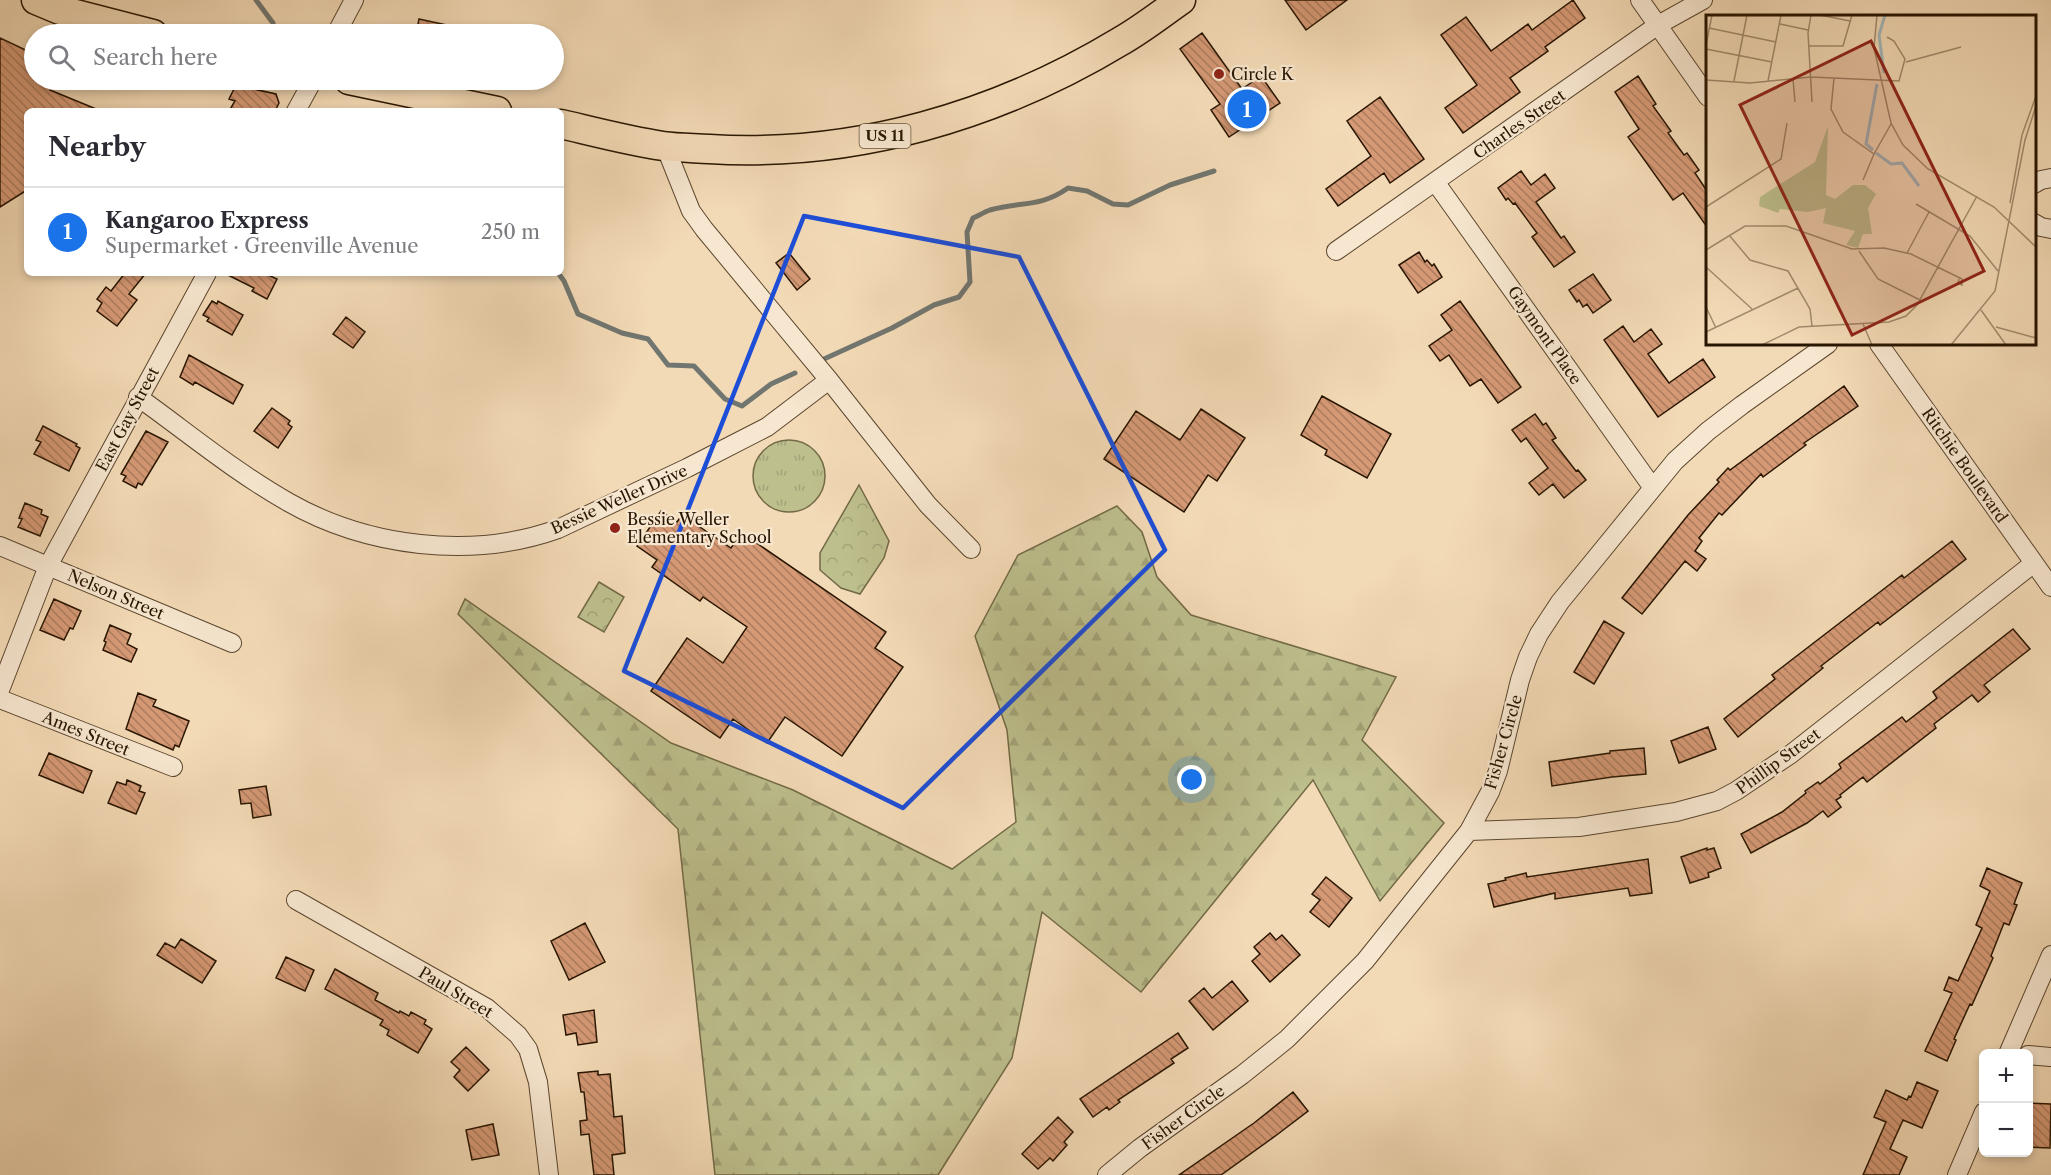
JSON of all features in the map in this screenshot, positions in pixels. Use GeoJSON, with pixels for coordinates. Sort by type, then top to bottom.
{"type":"FeatureCollection","features":[{"type":"Feature","properties":{"kind":"main road"},"geometry":{"type":"LineString","coordinates":[[36,0],[60,10],[114,24]]}},
{"type":"Feature","properties":{"kind":"main road","name":"US 11"},"geometry":{"type":"LineString","coordinates":[[564,125],[664,146],[776,151],[865,141],[974,111],[1048,80],[1121,41],[1181,0]]}},
{"type":"Feature","properties":{"kind":"main road"},"geometry":{"type":"LineString","coordinates":[[397,90],[483,108]]}},
{"type":"Feature","properties":{"kind":"street"},"geometry":{"type":"LineString","coordinates":[[341,24],[354,0]]}},
{"type":"Feature","properties":{"kind":"street"},"geometry":{"type":"LineString","coordinates":[[1640,0],[1706,96]]}},
{"type":"Feature","properties":{"kind":"street","name":"Charles Street"},"geometry":{"type":"LineString","coordinates":[[1336,251],[1658,25],[1703,0]]}},
{"type":"Feature","properties":{"kind":"street"},"geometry":{"type":"LineString","coordinates":[[299,108],[308,90]]}},
{"type":"Feature","properties":{"kind":"street"},"geometry":{"type":"LineString","coordinates":[[664,146],[691,211],[704,229],[829,380],[928,505],[970,549]]}},
{"type":"Feature","properties":{"kind":"street"},"geometry":{"type":"LineString","coordinates":[[2036,183],[2051,178]]}},
{"type":"Feature","properties":{"kind":"street","name":"Gaymont Place"},"geometry":{"type":"LineString","coordinates":[[1436,183],[1653,488]]}},
{"type":"Feature","properties":{"kind":"street"},"geometry":{"type":"LineString","coordinates":[[2036,224],[2051,229]]}},
{"type":"Feature","properties":{"kind":"street","name":"East Gay Street"},"geometry":{"type":"LineString","coordinates":[[0,690],[48,566],[205,276]]}},
{"type":"Feature","properties":{"kind":"street","name":"Fisher Circle"},"geometry":{"type":"LineString","coordinates":[[1107,1175],[1140,1148],[1242,1075],[1302,1025],[1365,961],[1469,831],[1490,792],[1520,680],[1539,634],[1560,602],[1675,461],[1708,431],[1827,345]]}},
{"type":"Feature","properties":{"kind":"street","name":"Ritchie Boulevard"},"geometry":{"type":"LineString","coordinates":[[1880,345],[2051,587]]}},
{"type":"Feature","properties":{"kind":"street","name":"Bessie Weller Drive"},"geometry":{"type":"LineString","coordinates":[[138,397],[264,486],[308,512],[334,523],[377,536],[427,544],[462,546],[510,541],[558,529],[767,427],[829,380]]}},
{"type":"Feature","properties":{"kind":"street","name":"Nelson Street"},"geometry":{"type":"LineString","coordinates":[[0,546],[232,643]]}},
{"type":"Feature","properties":{"kind":"street","name":"Phillip Street"},"geometry":{"type":"LineString","coordinates":[[1469,831],[1578,827],[1676,812],[1698,807],[1727,796],[1791,753],[2034,563]]}},
{"type":"Feature","properties":{"kind":"street","name":"Ames Street"},"geometry":{"type":"LineString","coordinates":[[0,699],[173,767]]}},
{"type":"Feature","properties":{"kind":"street","name":"Paul Street"},"geometry":{"type":"LineString","coordinates":[[296,900],[487,1008],[518,1035],[528,1049],[538,1082],[549,1175]]}},
{"type":"Feature","properties":{"kind":"street"},"geometry":{"type":"LineString","coordinates":[[2010,1049],[2051,955]]}},
{"type":"Feature","properties":{"kind":"street"},"geometry":{"type":"LineString","coordinates":[[2033,1055],[2051,1057]]}},
{"type":"Feature","properties":{"kind":"street"},"geometry":{"type":"LineString","coordinates":[[1957,1175],[1979,1122]]}},
{"type":"Feature","properties":{"kind":"highlighted area"},"geometry":{"type":"Polygon","coordinates":[[[804,216],[1019,257],[1165,550],[903,808],[624,671],[804,216]]]}},
{"type":"Feature","properties":{"kind":"green space"},"geometry":{"type":"Polygon","coordinates":[[[789,440],[803,443],[815,450],[822,462],[825,476],[822,490],[815,502],[803,509],[789,512],[775,509],[763,502],[756,490],[753,476],[756,462],[763,450],[775,443],[789,440]]]}},
{"type":"Feature","properties":{"kind":"green space"},"geometry":{"type":"Polygon","coordinates":[[[859,485],[889,541],[884,558],[860,594],[841,588],[820,570],[820,553],[859,485]]]}},
{"type":"Feature","properties":{"kind":"green space"},"geometry":{"type":"Polygon","coordinates":[[[1117,506],[1142,532],[1157,577],[1191,615],[1396,677],[1362,740],[1444,823],[1380,901],[1313,780],[1141,992],[1042,912],[1012,1058],[938,1175],[715,1175],[678,829],[458,614],[465,599],[671,743],[793,790],[952,869],[1016,822],[1007,730],[975,636],[1018,555],[1117,506]]]}},
{"type":"Feature","properties":{"kind":"green space"},"geometry":{"type":"Polygon","coordinates":[[[599,582],[624,597],[604,632],[578,617],[599,582]]]}},
{"type":"Feature","properties":{"kind":"building"},"geometry":{"type":"Polygon","coordinates":[[[1285,0],[1347,0],[1306,30],[1285,0]]]}},
{"type":"Feature","properties":{"kind":"building"},"geometry":{"type":"Polygon","coordinates":[[[1573,0],[1585,18],[1545,47],[1548,51],[1510,78],[1520,92],[1463,133],[1445,108],[1477,85],[1441,35],[1466,17],[1491,51],[1528,24],[1532,30],[1573,0]]]}},
{"type":"Feature","properties":{"kind":"building"},"geometry":{"type":"Polygon","coordinates":[[[419,19],[442,24],[418,24],[419,19]]]}},
{"type":"Feature","properties":{"kind":"building"},"geometry":{"type":"Polygon","coordinates":[[[1202,33],[1242,89],[1261,76],[1280,103],[1229,137],[1211,110],[1220,104],[1180,49],[1202,33]]]}},
{"type":"Feature","properties":{"kind":"building"},"geometry":{"type":"Polygon","coordinates":[[[0,38],[24,49],[24,90],[50,90],[94,108],[24,108],[24,192],[0,207],[0,38]]]}},
{"type":"Feature","properties":{"kind":"building"},"geometry":{"type":"Polygon","coordinates":[[[1638,76],[1656,104],[1653,106],[1671,131],[1668,133],[1684,155],[1687,153],[1699,170],[1695,173],[1706,190],[1706,226],[1683,193],[1673,200],[1628,137],[1639,129],[1615,92],[1638,76]]]}},
{"type":"Feature","properties":{"kind":"building"},"geometry":{"type":"Polygon","coordinates":[[[234,90],[258,90],[276,94],[279,103],[276,108],[231,108],[235,101],[229,99],[234,90]]]}},
{"type":"Feature","properties":{"kind":"building"},"geometry":{"type":"Polygon","coordinates":[[[1380,97],[1424,159],[1390,183],[1384,173],[1338,206],[1326,189],[1371,156],[1347,121],[1380,97]]]}},
{"type":"Feature","properties":{"kind":"building"},"geometry":{"type":"Polygon","coordinates":[[[1521,171],[1531,185],[1545,174],[1555,188],[1536,202],[1561,238],[1564,236],[1575,252],[1554,267],[1532,237],[1537,233],[1515,203],[1513,204],[1508,198],[1506,200],[1498,188],[1521,171]]]}},
{"type":"Feature","properties":{"kind":"building"},"geometry":{"type":"Polygon","coordinates":[[[1419,252],[1425,262],[1427,260],[1432,266],[1434,264],[1442,277],[1418,293],[1399,265],[1419,252]]]}},
{"type":"Feature","properties":{"kind":"building"},"geometry":{"type":"Polygon","coordinates":[[[789,253],[810,279],[797,290],[776,263],[789,253]]]}},
{"type":"Feature","properties":{"kind":"building"},"geometry":{"type":"Polygon","coordinates":[[[1593,274],[1611,300],[1593,313],[1587,304],[1583,307],[1579,300],[1577,302],[1569,290],[1593,274]]]}},
{"type":"Feature","properties":{"kind":"building"},"geometry":{"type":"Polygon","coordinates":[[[123,276],[144,276],[129,294],[137,300],[117,326],[97,311],[102,303],[97,299],[106,287],[111,291],[123,276]]]}},
{"type":"Feature","properties":{"kind":"building"},"geometry":{"type":"Polygon","coordinates":[[[230,276],[270,276],[277,279],[267,299],[252,291],[254,288],[230,276]]]}},
{"type":"Feature","properties":{"kind":"building"},"geometry":{"type":"Polygon","coordinates":[[[212,301],[217,304],[218,301],[243,315],[232,335],[207,321],[209,318],[203,315],[212,301]]]}},
{"type":"Feature","properties":{"kind":"building"},"geometry":{"type":"Polygon","coordinates":[[[1460,301],[1521,387],[1498,403],[1481,379],[1470,386],[1449,355],[1440,361],[1429,346],[1452,330],[1441,315],[1460,301]]]}},
{"type":"Feature","properties":{"kind":"building"},"geometry":{"type":"Polygon","coordinates":[[[346,317],[365,332],[353,348],[333,334],[346,317]]]}},
{"type":"Feature","properties":{"kind":"building"},"geometry":{"type":"Polygon","coordinates":[[[1623,326],[1634,342],[1651,329],[1662,344],[1648,354],[1669,383],[1703,359],[1715,377],[1658,417],[1604,340],[1623,326]]]}},
{"type":"Feature","properties":{"kind":"building"},"geometry":{"type":"Polygon","coordinates":[[[189,355],[243,385],[233,404],[195,382],[193,385],[180,377],[189,355]]]}},
{"type":"Feature","properties":{"kind":"building"},"geometry":{"type":"Polygon","coordinates":[[[1844,386],[1858,406],[1804,443],[1806,445],[1763,477],[1761,474],[1722,515],[1719,513],[1699,538],[1702,541],[1695,551],[1706,559],[1697,571],[1685,561],[1642,614],[1622,598],[1688,515],[1719,482],[1717,480],[1728,468],[1730,470],[1844,386]]]}},
{"type":"Feature","properties":{"kind":"building"},"geometry":{"type":"Polygon","coordinates":[[[1322,396],[1391,434],[1367,478],[1325,455],[1327,450],[1301,435],[1322,396]]]}},
{"type":"Feature","properties":{"kind":"building"},"geometry":{"type":"Polygon","coordinates":[[[272,408],[290,421],[288,424],[292,427],[278,448],[254,431],[272,408]]]}},
{"type":"Feature","properties":{"kind":"building"},"geometry":{"type":"Polygon","coordinates":[[[1201,409],[1245,438],[1217,481],[1208,475],[1184,512],[1104,459],[1136,411],[1180,440],[1201,409]]]}},
{"type":"Feature","properties":{"kind":"building"},"geometry":{"type":"Polygon","coordinates":[[[1535,414],[1543,425],[1546,423],[1556,438],[1552,440],[1586,480],[1564,498],[1553,484],[1539,495],[1529,483],[1548,468],[1526,438],[1521,442],[1512,430],[1535,414]]]}},
{"type":"Feature","properties":{"kind":"building"},"geometry":{"type":"Polygon","coordinates":[[[43,426],[77,444],[76,446],[80,448],[69,471],[34,454],[41,442],[36,440],[43,426]]]}},
{"type":"Feature","properties":{"kind":"building"},"geometry":{"type":"Polygon","coordinates":[[[146,431],[168,442],[142,485],[138,483],[136,488],[123,481],[126,476],[121,474],[146,431]]]}},
{"type":"Feature","properties":{"kind":"building"},"geometry":{"type":"Polygon","coordinates":[[[25,503],[42,510],[41,514],[48,517],[40,536],[18,527],[25,503]]]}},
{"type":"Feature","properties":{"kind":"building"},"geometry":{"type":"Polygon","coordinates":[[[661,511],[677,522],[682,515],[731,548],[742,533],[886,632],[875,648],[903,667],[842,756],[785,717],[767,743],[733,719],[720,738],[651,691],[687,638],[723,663],[747,627],[703,597],[700,601],[652,567],[657,560],[637,546],[661,511]]]}},
{"type":"Feature","properties":{"kind":"building"},"geometry":{"type":"Polygon","coordinates":[[[1952,541],[1966,559],[1880,625],[1878,622],[1821,666],[1823,668],[1738,737],[1724,719],[1775,679],[1772,675],[1902,575],[1904,578],[1952,541]]]}},
{"type":"Feature","properties":{"kind":"building"},"geometry":{"type":"Polygon","coordinates":[[[54,599],[81,611],[73,629],[70,628],[64,640],[40,630],[54,599]]]}},
{"type":"Feature","properties":{"kind":"building"},"geometry":{"type":"Polygon","coordinates":[[[1604,621],[1624,633],[1594,684],[1574,672],[1604,621]]]}},
{"type":"Feature","properties":{"kind":"building"},"geometry":{"type":"Polygon","coordinates":[[[110,625],[131,634],[127,644],[137,649],[131,662],[103,650],[110,625]]]}},
{"type":"Feature","properties":{"kind":"building"},"geometry":{"type":"Polygon","coordinates":[[[2013,629],[2030,649],[1984,685],[1990,692],[1978,702],[1972,695],[1934,724],[1936,728],[1867,782],[1863,777],[1840,795],[1841,797],[1836,800],[1841,807],[1828,817],[1823,811],[1807,823],[1751,853],[1741,834],[1782,812],[1806,793],[1805,791],[1818,782],[1820,784],[1841,768],[1839,764],[1902,717],[1906,722],[1937,698],[1933,692],[2013,629]]]}},
{"type":"Feature","properties":{"kind":"building"},"geometry":{"type":"Polygon","coordinates":[[[138,693],[156,700],[153,706],[189,721],[179,747],[175,745],[173,750],[126,729],[138,693]]]}},
{"type":"Feature","properties":{"kind":"building"},"geometry":{"type":"Polygon","coordinates":[[[1708,727],[1716,749],[1679,763],[1671,741],[1708,727]]]}},
{"type":"Feature","properties":{"kind":"building"},"geometry":{"type":"Polygon","coordinates":[[[1644,748],[1646,774],[1552,786],[1549,762],[1610,753],[1610,751],[1644,748]]]}},
{"type":"Feature","properties":{"kind":"building"},"geometry":{"type":"Polygon","coordinates":[[[49,753],[92,771],[83,793],[39,775],[49,753]]]}},
{"type":"Feature","properties":{"kind":"building"},"geometry":{"type":"Polygon","coordinates":[[[127,780],[141,786],[139,791],[145,793],[136,814],[108,803],[117,782],[126,785],[127,780]]]}},
{"type":"Feature","properties":{"kind":"building"},"geometry":{"type":"Polygon","coordinates":[[[266,786],[271,815],[253,818],[251,803],[241,804],[239,790],[266,786]]]}},
{"type":"Feature","properties":{"kind":"building"},"geometry":{"type":"Polygon","coordinates":[[[1707,848],[1707,850],[1714,848],[1721,868],[1708,873],[1709,877],[1690,883],[1681,857],[1707,848]]]}},
{"type":"Feature","properties":{"kind":"building"},"geometry":{"type":"Polygon","coordinates":[[[1648,859],[1652,893],[1630,896],[1628,888],[1555,899],[1555,893],[1494,907],[1488,884],[1526,873],[1527,877],[1648,859]]]}},
{"type":"Feature","properties":{"kind":"building"},"geometry":{"type":"Polygon","coordinates":[[[1987,868],[2022,883],[2009,925],[2004,923],[1991,956],[1993,958],[1954,1039],[1956,1040],[1947,1061],[1925,1051],[1952,993],[1944,990],[1949,977],[1958,981],[1982,928],[1976,925],[1990,891],[1980,886],[1987,868]]]}},
{"type":"Feature","properties":{"kind":"building"},"geometry":{"type":"Polygon","coordinates":[[[1326,877],[1352,898],[1329,927],[1310,912],[1320,900],[1312,894],[1326,877]]]}},
{"type":"Feature","properties":{"kind":"building"},"geometry":{"type":"Polygon","coordinates":[[[585,923],[605,962],[569,980],[551,941],[585,923]]]}},
{"type":"Feature","properties":{"kind":"building"},"geometry":{"type":"Polygon","coordinates":[[[1270,933],[1276,940],[1282,935],[1300,955],[1270,982],[1252,961],[1260,954],[1254,947],[1270,933]]]}},
{"type":"Feature","properties":{"kind":"building"},"geometry":{"type":"Polygon","coordinates":[[[181,939],[216,961],[202,983],[157,955],[165,943],[175,948],[181,939]]]}},
{"type":"Feature","properties":{"kind":"building"},"geometry":{"type":"Polygon","coordinates":[[[286,957],[314,970],[305,991],[276,978],[286,957]]]}},
{"type":"Feature","properties":{"kind":"building"},"geometry":{"type":"Polygon","coordinates":[[[335,969],[378,993],[375,1000],[399,1013],[400,1011],[409,1016],[411,1012],[426,1020],[424,1024],[432,1029],[418,1053],[387,1035],[389,1030],[380,1025],[383,1020],[325,989],[335,969]]]}},
{"type":"Feature","properties":{"kind":"building"},"geometry":{"type":"Polygon","coordinates":[[[1232,981],[1248,1001],[1213,1030],[1189,1001],[1204,988],[1212,998],[1232,981]]]}},
{"type":"Feature","properties":{"kind":"building"},"geometry":{"type":"Polygon","coordinates":[[[594,1010],[597,1042],[578,1045],[576,1033],[566,1035],[563,1015],[594,1010]]]}},
{"type":"Feature","properties":{"kind":"building"},"geometry":{"type":"Polygon","coordinates":[[[1178,1033],[1188,1048],[1171,1059],[1174,1063],[1118,1100],[1120,1102],[1109,1110],[1107,1107],[1093,1117],[1080,1099],[1178,1033]]]}},
{"type":"Feature","properties":{"kind":"building"},"geometry":{"type":"Polygon","coordinates":[[[466,1047],[489,1070],[468,1091],[454,1077],[460,1070],[451,1062],[466,1047]]]}},
{"type":"Feature","properties":{"kind":"building"},"geometry":{"type":"Polygon","coordinates":[[[598,1071],[598,1075],[610,1074],[614,1117],[622,1116],[625,1153],[612,1155],[614,1175],[594,1175],[589,1134],[581,1135],[580,1121],[587,1120],[584,1092],[581,1092],[578,1073],[598,1071]]]}},
{"type":"Feature","properties":{"kind":"building"},"geometry":{"type":"Polygon","coordinates":[[[1917,1082],[1938,1091],[1922,1128],[1903,1120],[1890,1149],[1907,1157],[1899,1175],[1863,1175],[1886,1122],[1874,1117],[1886,1090],[1907,1100],[1909,1096],[1911,1097],[1917,1082]]]}},
{"type":"Feature","properties":{"kind":"building"},"geometry":{"type":"Polygon","coordinates":[[[1293,1092],[1308,1111],[1278,1134],[1221,1175],[1179,1175],[1254,1123],[1293,1092]]]}},
{"type":"Feature","properties":{"kind":"building"},"geometry":{"type":"Polygon","coordinates":[[[2033,1103],[2051,1104],[2050,1148],[2033,1147],[2033,1103]]]}},
{"type":"Feature","properties":{"kind":"building"},"geometry":{"type":"Polygon","coordinates":[[[1058,1117],[1073,1132],[1064,1142],[1067,1145],[1053,1161],[1050,1158],[1038,1169],[1022,1154],[1058,1117]]]}},
{"type":"Feature","properties":{"kind":"building"},"geometry":{"type":"Polygon","coordinates":[[[493,1124],[499,1155],[472,1160],[466,1130],[493,1124]]]}},
{"type":"Feature","properties":{"kind":"waterway"},"geometry":{"type":"LineString","coordinates":[[256,0],[273,23]]}},
{"type":"Feature","properties":{"kind":"waterway"},"geometry":{"type":"LineString","coordinates":[[824,359],[892,328],[934,305],[959,297],[970,282],[967,232],[973,218],[1001,207],[1048,199],[1068,188],[1087,191],[1113,204],[1128,205],[1170,185],[1214,171]]}},
{"type":"Feature","properties":{"kind":"waterway"},"geometry":{"type":"LineString","coordinates":[[560,276],[578,314],[622,333],[648,339],[668,365],[694,366],[725,399],[742,406],[771,384],[795,373]]}},
{"type":"Feature","properties":{"kind":"place","name":"Circle K"},"geometry":{"type":"Point","coordinates":[1219,74]}},
{"type":"Feature","properties":{"kind":"place","name":"Kangaroo Express"},"geometry":{"type":"Point","coordinates":[1247,109]}},
{"type":"Feature","properties":{"kind":"place","name":"Bessie Weller Elementary School"},"geometry":{"type":"Point","coordinates":[615,528]}}]}
